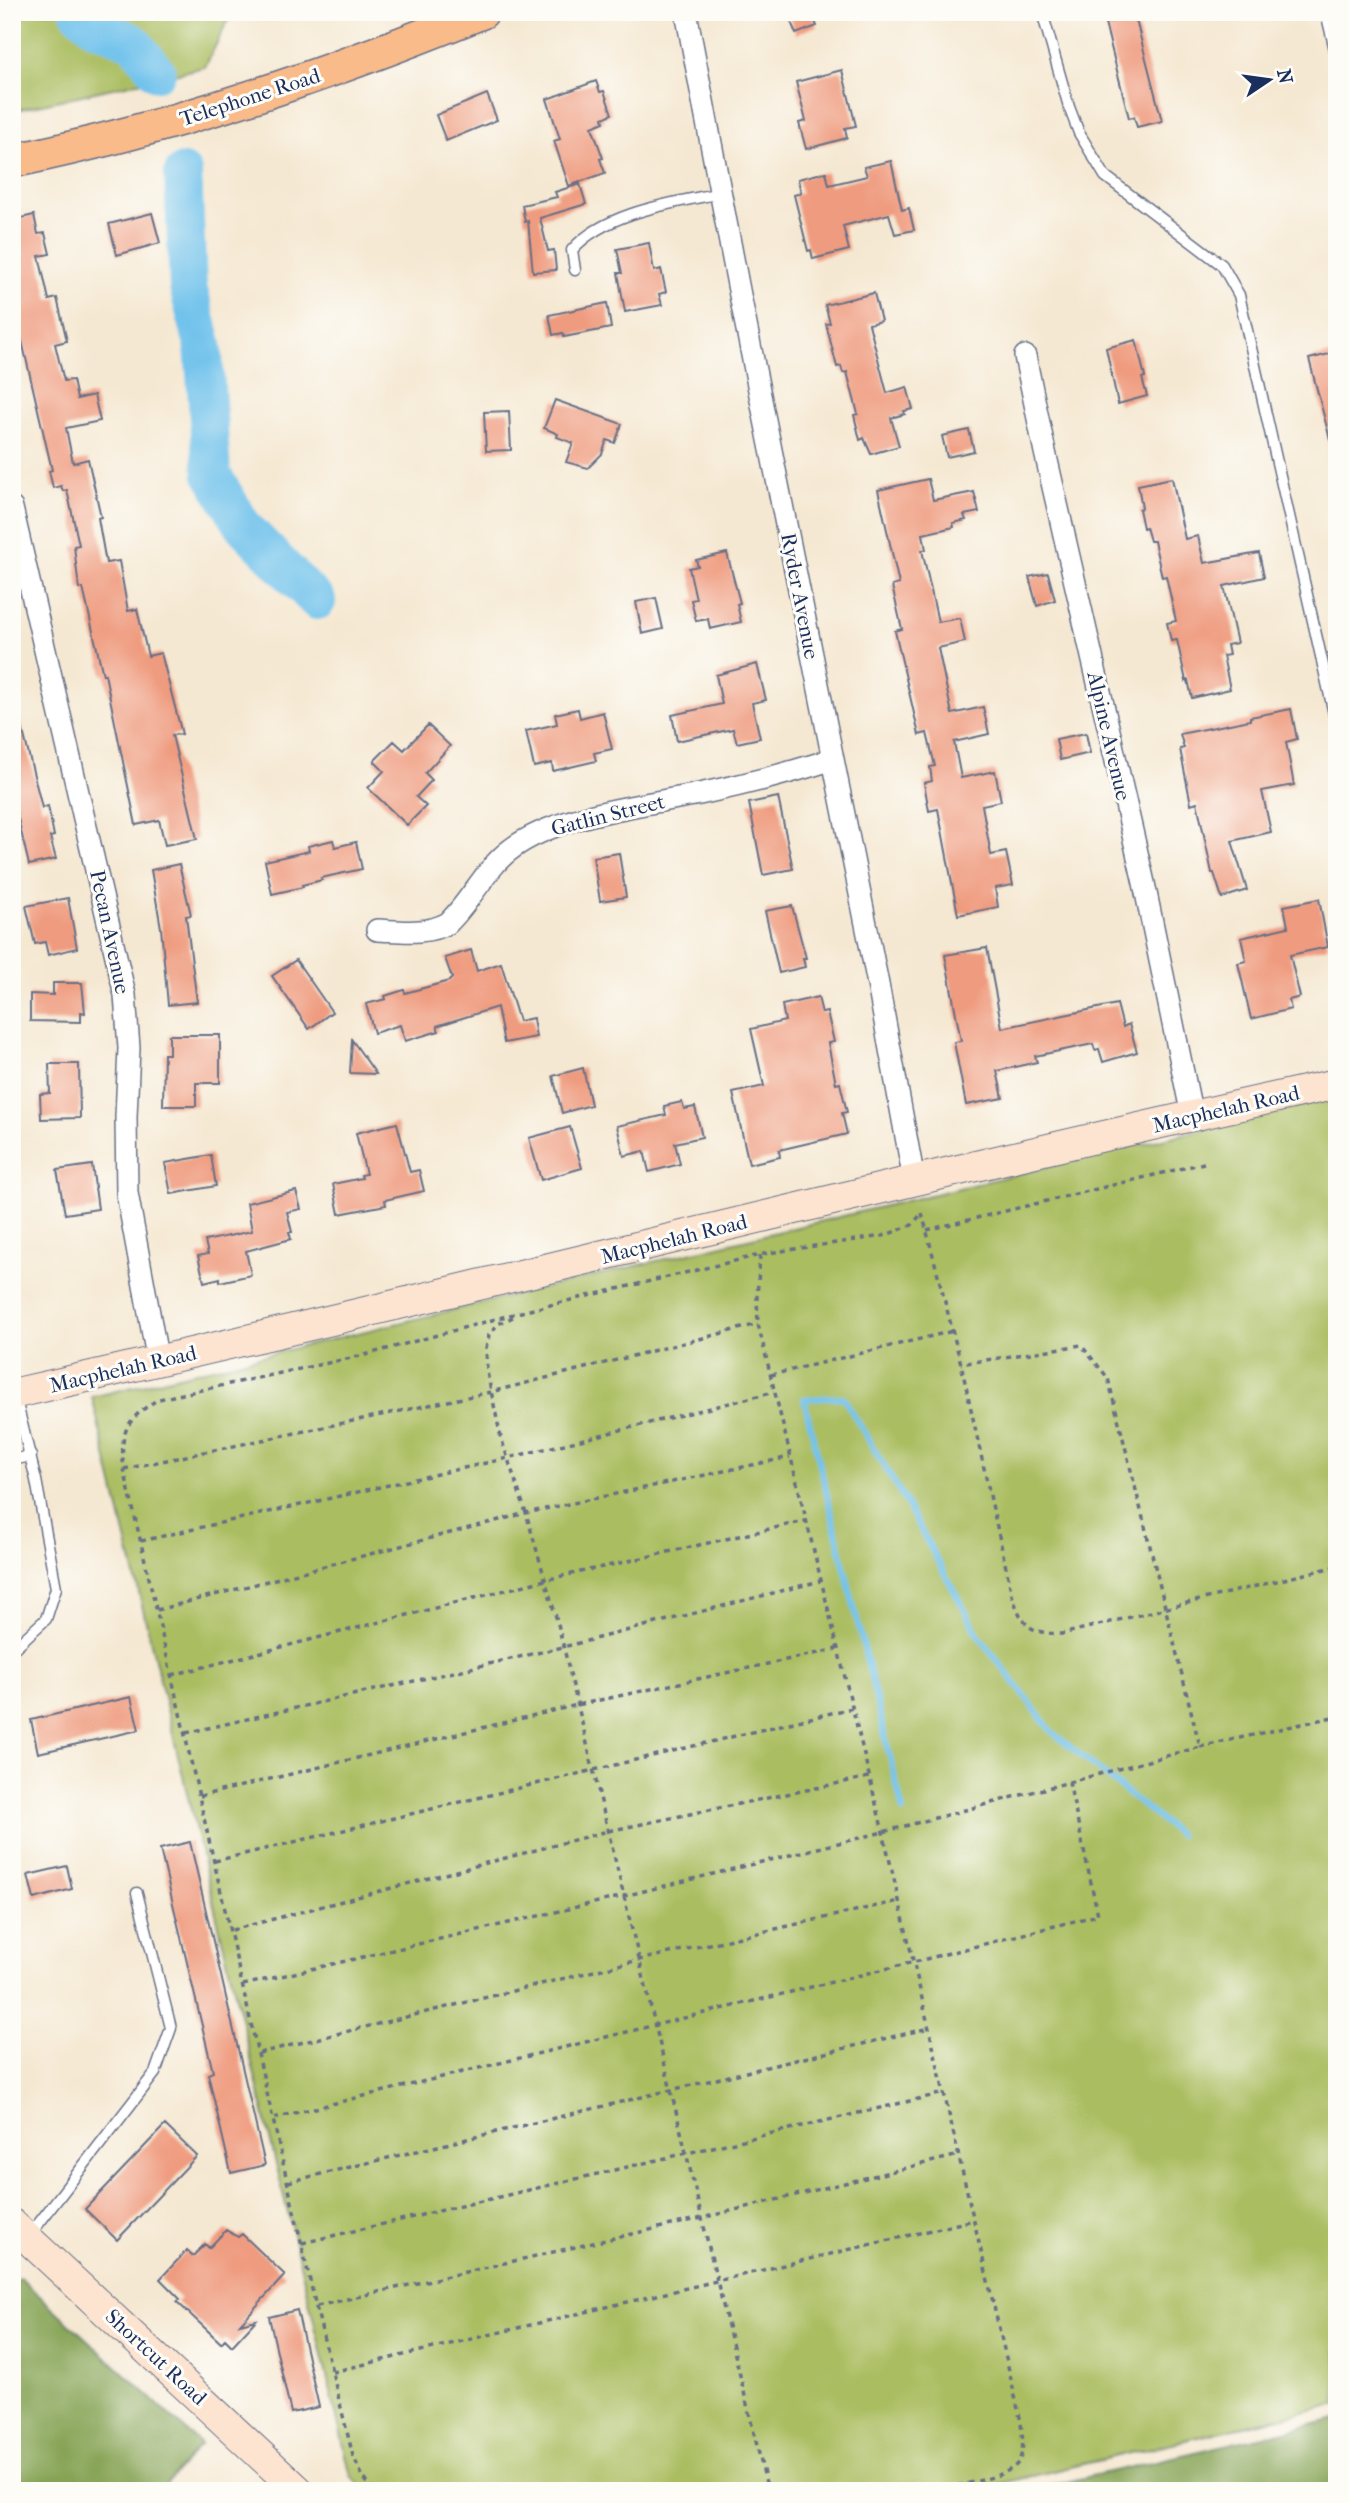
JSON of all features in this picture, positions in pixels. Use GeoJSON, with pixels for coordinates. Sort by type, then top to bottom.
{"type":"FeatureCollection","features":[{"type":"Feature","properties":{"kind":"main road","name":"Telephone Road"},"geometry":{"type":"LineString","coordinates":[[12,161],[160,125],[263,95],[369,58],[482,12]]}},
{"type":"Feature","properties":{"kind":"street","name":"Ryder Avenue"},"geometry":{"type":"LineString","coordinates":[[686,12],[878,984],[914,1180]]}},
{"type":"Feature","properties":{"kind":"street","name":"Alpine Avenue"},"geometry":{"type":"LineString","coordinates":[[1025,356],[1056,505],[1144,883],[1192,1116]]}},
{"type":"Feature","properties":{"kind":"street","name":"Pecan Avenue"},"geometry":{"type":"LineString","coordinates":[[12,508],[125,995],[129,1048],[127,1193],[158,1362]]}},
{"type":"Feature","properties":{"kind":"street","name":"Gatlin Street"},"geometry":{"type":"LineString","coordinates":[[377,930],[419,932],[437,929],[449,923],[509,850],[552,827],[717,790],[833,760]]}},
{"type":"Feature","properties":{"kind":"street","name":"Macphelah Road"},"geometry":{"type":"LineString","coordinates":[[13,1394],[158,1362],[914,1180],[1337,1084]]}},
{"type":"Feature","properties":{"kind":"street","name":"Shortcut Road"},"geometry":{"type":"LineString","coordinates":[[20,2231],[299,2491]]}},
{"type":"Feature","properties":{"kind":"lane"},"geometry":{"type":"LineString","coordinates":[[1042,12],[1069,107],[1079,133],[1105,176],[1222,265],[1239,295],[1337,727]]}},
{"type":"Feature","properties":{"kind":"lane"},"geometry":{"type":"LineString","coordinates":[[1326,12],[1337,58]]}},
{"type":"Feature","properties":{"kind":"lane"},"geometry":{"type":"LineString","coordinates":[[575,270],[572,250],[585,235],[656,207],[720,193]]}},
{"type":"Feature","properties":{"kind":"lane"},"geometry":{"type":"LineString","coordinates":[[12,1650],[46,1619],[56,1588],[31,1456],[13,1394]]}},
{"type":"Feature","properties":{"kind":"lane"},"geometry":{"type":"LineString","coordinates":[[12,1460],[31,1456]]}},
{"type":"Feature","properties":{"kind":"lane"},"geometry":{"type":"LineString","coordinates":[[20,2231],[155,2073],[171,2028],[137,1893]]}},
{"type":"Feature","properties":{"kind":"path"},"geometry":{"type":"LineString","coordinates":[[927,1230],[1204,1163]]}},
{"type":"Feature","properties":{"kind":"path"},"geometry":{"type":"LineString","coordinates":[[914,1180],[961,1364],[1012,1595],[1019,1615],[1029,1628],[1042,1633],[1062,1634],[1337,1566]]}},
{"type":"Feature","properties":{"kind":"path"},"geometry":{"type":"LineString","coordinates":[[374,2491],[363,2477],[353,2456],[316,2306],[124,1469],[121,1447],[127,1429],[136,1413],[159,1399],[365,1355],[520,1312],[760,1255],[883,1236],[912,1225],[922,1213]]}},
{"type":"Feature","properties":{"kind":"path"},"geometry":{"type":"LineString","coordinates":[[760,1255],[758,1324],[883,1832],[1021,2422],[1023,2447],[1018,2464],[1002,2474],[930,2491]]}},
{"type":"Feature","properties":{"kind":"path"},"geometry":{"type":"LineString","coordinates":[[520,1312],[498,1324],[489,1335],[486,1349],[491,1392],[563,1647],[768,2491]]}},
{"type":"Feature","properties":{"kind":"path"},"geometry":{"type":"LineString","coordinates":[[124,1469],[491,1392],[758,1324]]}},
{"type":"Feature","properties":{"kind":"path"},"geometry":{"type":"LineString","coordinates":[[770,1375],[953,1331]]}},
{"type":"Feature","properties":{"kind":"path"},"geometry":{"type":"LineString","coordinates":[[961,1364],[1081,1345],[1108,1378],[1200,1747]]}},
{"type":"Feature","properties":{"kind":"path"},"geometry":{"type":"LineString","coordinates":[[141,1541],[508,1458],[774,1392]]}},
{"type":"Feature","properties":{"kind":"path"},"geometry":{"type":"LineString","coordinates":[[157,1610],[526,1513],[790,1457]]}},
{"type":"Feature","properties":{"kind":"path"},"geometry":{"type":"LineString","coordinates":[[172,1675],[545,1580],[805,1521]]}},
{"type":"Feature","properties":{"kind":"path"},"geometry":{"type":"LineString","coordinates":[[186,1733],[563,1647],[820,1581]]}},
{"type":"Feature","properties":{"kind":"path"},"geometry":{"type":"LineString","coordinates":[[200,1797],[577,1705],[837,1648]]}},
{"type":"Feature","properties":{"kind":"path"},"geometry":{"type":"LineString","coordinates":[[215,1861],[852,1708]]}},
{"type":"Feature","properties":{"kind":"path"},"geometry":{"type":"LineString","coordinates":[[243,1985],[624,1896],[883,1832],[1200,1747],[1337,1716]]}},
{"type":"Feature","properties":{"kind":"path"},"geometry":{"type":"LineString","coordinates":[[231,1930],[608,1831],[869,1777]]}},
{"type":"Feature","properties":{"kind":"path"},"geometry":{"type":"LineString","coordinates":[[274,2118],[1098,1915],[1069,1782]]}},
{"type":"Feature","properties":{"kind":"path"},"geometry":{"type":"LineString","coordinates":[[259,2053],[639,1960],[899,1901]]}},
{"type":"Feature","properties":{"kind":"path"},"geometry":{"type":"LineString","coordinates":[[288,2182],[929,2028]]}},
{"type":"Feature","properties":{"kind":"path"},"geometry":{"type":"LineString","coordinates":[[302,2243],[944,2093]]}},
{"type":"Feature","properties":{"kind":"path"},"geometry":{"type":"LineString","coordinates":[[316,2306],[702,2218],[959,2155]]}},
{"type":"Feature","properties":{"kind":"path"},"geometry":{"type":"LineString","coordinates":[[332,2372],[974,2220]]}},
{"type":"Feature","properties":{"kind":"green space"},"geometry":{"type":"Polygon","coordinates":[[[12,12],[232,12],[205,67],[12,111],[12,12]]]}},
{"type":"Feature","properties":{"kind":"green space"},"geometry":{"type":"Polygon","coordinates":[[[1337,1097],[1337,2404],[969,2491],[368,2491],[351,2476],[92,1397],[1337,1097]]]}},
{"type":"Feature","properties":{"kind":"green space"},"geometry":{"type":"Polygon","coordinates":[[[20,2278],[201,2444],[160,2491],[12,2491],[12,2281],[20,2278]]]}},
{"type":"Feature","properties":{"kind":"green space"},"geometry":{"type":"Polygon","coordinates":[[[1337,2419],[1337,2491],[1027,2491],[1337,2419]]]}},
{"type":"Feature","properties":{"kind":"building"},"geometry":{"type":"Polygon","coordinates":[[[787,12],[811,12],[817,26],[796,34],[787,12]]]}},
{"type":"Feature","properties":{"kind":"building"},"geometry":{"type":"Polygon","coordinates":[[[1135,16],[1162,121],[1137,127],[1134,117],[1129,118],[1105,23],[1135,16]]]}},
{"type":"Feature","properties":{"kind":"building"},"geometry":{"type":"Polygon","coordinates":[[[842,70],[856,126],[845,128],[847,138],[806,149],[799,123],[806,121],[796,82],[842,70]]]}},
{"type":"Feature","properties":{"kind":"building"},"geometry":{"type":"Polygon","coordinates":[[[596,81],[600,92],[604,91],[612,114],[603,118],[604,122],[592,127],[603,158],[600,159],[605,173],[569,186],[554,141],[560,139],[547,99],[596,81]]]}},
{"type":"Feature","properties":{"kind":"building"},"geometry":{"type":"Polygon","coordinates":[[[487,94],[497,120],[446,141],[436,115],[487,94]]]}},
{"type":"Feature","properties":{"kind":"building"},"geometry":{"type":"Polygon","coordinates":[[[891,161],[902,210],[909,208],[914,230],[895,234],[889,214],[843,226],[849,250],[813,259],[811,250],[808,251],[794,195],[801,193],[798,179],[826,172],[829,185],[867,176],[864,167],[891,161]]]}},
{"type":"Feature","properties":{"kind":"building"},"geometry":{"type":"Polygon","coordinates":[[[580,184],[586,204],[540,218],[548,251],[554,250],[556,270],[533,272],[528,221],[525,222],[522,205],[557,197],[555,192],[580,184]]]}},
{"type":"Feature","properties":{"kind":"building"},"geometry":{"type":"Polygon","coordinates":[[[152,213],[160,243],[117,255],[109,224],[152,213]]]}},
{"type":"Feature","properties":{"kind":"building"},"geometry":{"type":"Polygon","coordinates":[[[34,215],[38,234],[45,233],[50,254],[39,256],[49,300],[57,298],[67,341],[55,344],[64,381],[73,380],[77,399],[94,395],[100,421],[66,428],[73,463],[88,459],[101,517],[98,518],[106,563],[119,561],[128,611],[137,609],[148,656],[161,653],[182,734],[172,735],[197,839],[165,845],[159,820],[136,825],[105,674],[103,675],[83,588],[79,589],[74,546],[79,545],[67,490],[63,491],[61,486],[53,488],[49,471],[52,470],[12,298],[17,297],[12,274],[12,220],[34,215]]]}},
{"type":"Feature","properties":{"kind":"building"},"geometry":{"type":"Polygon","coordinates":[[[649,243],[654,271],[661,269],[666,292],[659,294],[662,305],[625,312],[617,249],[649,243]]]}},
{"type":"Feature","properties":{"kind":"building"},"geometry":{"type":"Polygon","coordinates":[[[874,293],[881,321],[869,324],[887,393],[907,387],[913,409],[891,418],[899,446],[871,454],[864,438],[860,440],[854,415],[858,414],[847,372],[843,373],[841,366],[837,367],[826,324],[830,323],[825,305],[874,293]]]}},
{"type":"Feature","properties":{"kind":"building"},"geometry":{"type":"Polygon","coordinates":[[[607,303],[611,328],[564,337],[563,333],[553,335],[549,315],[607,303]]]}},
{"type":"Feature","properties":{"kind":"building"},"geometry":{"type":"Polygon","coordinates":[[[1136,340],[1147,396],[1118,404],[1106,348],[1136,340]]]}},
{"type":"Feature","properties":{"kind":"building"},"geometry":{"type":"Polygon","coordinates":[[[1337,352],[1337,442],[1331,443],[1309,359],[1337,352]]]}},
{"type":"Feature","properties":{"kind":"building"},"geometry":{"type":"Polygon","coordinates":[[[555,400],[622,424],[615,443],[607,440],[602,454],[588,468],[566,462],[573,443],[544,428],[555,400]]]}},
{"type":"Feature","properties":{"kind":"building"},"geometry":{"type":"Polygon","coordinates":[[[509,411],[511,450],[486,451],[484,412],[509,411]]]}},
{"type":"Feature","properties":{"kind":"building"},"geometry":{"type":"Polygon","coordinates":[[[969,430],[974,451],[947,457],[942,436],[969,430]]]}},
{"type":"Feature","properties":{"kind":"building"},"geometry":{"type":"Polygon","coordinates":[[[1172,478],[1185,539],[1198,536],[1204,563],[1259,553],[1264,577],[1224,586],[1237,643],[1227,645],[1229,655],[1223,656],[1230,689],[1192,698],[1177,640],[1171,641],[1167,623],[1176,621],[1166,576],[1162,577],[1154,541],[1150,541],[1146,527],[1143,528],[1139,509],[1142,508],[1138,485],[1172,478]]]}},
{"type":"Feature","properties":{"kind":"building"},"geometry":{"type":"Polygon","coordinates":[[[928,479],[933,500],[974,492],[979,512],[964,515],[966,520],[953,523],[954,527],[923,534],[926,550],[922,550],[938,622],[960,618],[965,642],[938,648],[952,714],[983,707],[989,734],[954,742],[961,778],[995,771],[1001,801],[982,805],[991,855],[1006,852],[1013,885],[995,888],[998,907],[958,915],[938,809],[929,811],[924,783],[932,781],[930,767],[935,766],[927,733],[919,735],[895,631],[902,629],[892,586],[899,584],[878,490],[928,479]]]}},
{"type":"Feature","properties":{"kind":"building"},"geometry":{"type":"Polygon","coordinates":[[[727,553],[740,603],[737,604],[741,622],[710,629],[708,619],[696,621],[691,600],[696,599],[689,568],[698,566],[696,560],[727,553]]]}},
{"type":"Feature","properties":{"kind":"building"},"geometry":{"type":"Polygon","coordinates":[[[1048,573],[1055,600],[1037,606],[1029,577],[1048,573]]]}},
{"type":"Feature","properties":{"kind":"building"},"geometry":{"type":"Polygon","coordinates":[[[656,598],[663,629],[642,634],[636,602],[656,598]]]}},
{"type":"Feature","properties":{"kind":"building"},"geometry":{"type":"Polygon","coordinates":[[[757,664],[766,700],[752,703],[760,738],[737,743],[733,729],[677,741],[672,715],[722,704],[716,675],[757,664]]]}},
{"type":"Feature","properties":{"kind":"building"},"geometry":{"type":"Polygon","coordinates":[[[578,709],[580,718],[603,712],[612,749],[594,753],[596,761],[553,771],[552,763],[534,767],[526,731],[557,724],[555,714],[578,709]]]}},
{"type":"Feature","properties":{"kind":"building"},"geometry":{"type":"Polygon","coordinates":[[[1291,709],[1297,739],[1286,742],[1294,785],[1262,791],[1271,832],[1232,841],[1247,890],[1222,898],[1212,873],[1197,802],[1191,804],[1180,749],[1184,748],[1180,734],[1291,709]]]}},
{"type":"Feature","properties":{"kind":"building"},"geometry":{"type":"Polygon","coordinates":[[[19,715],[42,808],[48,806],[54,836],[50,837],[56,859],[29,865],[12,793],[12,716],[19,715]]]}},
{"type":"Feature","properties":{"kind":"building"},"geometry":{"type":"Polygon","coordinates":[[[428,725],[450,746],[425,773],[432,780],[416,797],[426,806],[407,825],[368,788],[384,771],[374,761],[394,741],[404,750],[428,725]]]}},
{"type":"Feature","properties":{"kind":"building"},"geometry":{"type":"Polygon","coordinates":[[[1086,733],[1090,753],[1060,760],[1056,739],[1086,733]]]}},
{"type":"Feature","properties":{"kind":"building"},"geometry":{"type":"Polygon","coordinates":[[[778,797],[793,869],[763,875],[749,803],[778,797]]]}},
{"type":"Feature","properties":{"kind":"building"},"geometry":{"type":"Polygon","coordinates":[[[333,840],[335,847],[356,842],[362,869],[321,878],[322,880],[302,885],[303,887],[272,894],[265,861],[309,851],[308,846],[333,840]]]}},
{"type":"Feature","properties":{"kind":"building"},"geometry":{"type":"Polygon","coordinates":[[[619,853],[626,897],[600,901],[593,857],[619,853]]]}},
{"type":"Feature","properties":{"kind":"building"},"geometry":{"type":"Polygon","coordinates":[[[179,864],[191,915],[186,916],[197,1002],[168,1005],[161,928],[151,870],[179,864]]]}},
{"type":"Feature","properties":{"kind":"building"},"geometry":{"type":"Polygon","coordinates":[[[68,898],[77,948],[48,955],[45,942],[35,944],[26,906],[68,898]]]}},
{"type":"Feature","properties":{"kind":"building"},"geometry":{"type":"Polygon","coordinates":[[[1319,899],[1328,947],[1290,955],[1300,997],[1289,1000],[1291,1009],[1251,1019],[1238,963],[1246,961],[1241,938],[1288,927],[1284,906],[1319,899]]]}},
{"type":"Feature","properties":{"kind":"building"},"geometry":{"type":"Polygon","coordinates":[[[792,906],[806,958],[803,958],[805,967],[779,973],[765,911],[792,906]]]}},
{"type":"Feature","properties":{"kind":"building"},"geometry":{"type":"Polygon","coordinates":[[[987,948],[1002,1028],[1117,1004],[1123,1027],[1129,1024],[1137,1052],[1103,1062],[1099,1049],[1095,1050],[1093,1044],[1035,1056],[1037,1062],[997,1071],[1003,1098],[966,1105],[954,1042],[961,1041],[945,955],[987,948]]]}},
{"type":"Feature","properties":{"kind":"building"},"geometry":{"type":"Polygon","coordinates":[[[471,950],[477,971],[501,963],[519,1021],[533,1018],[536,1037],[504,1043],[497,1007],[437,1026],[439,1031],[405,1041],[400,1025],[374,1033],[366,1004],[386,999],[385,996],[404,990],[405,993],[449,981],[452,978],[445,958],[471,950]]]}},
{"type":"Feature","properties":{"kind":"building"},"geometry":{"type":"Polygon","coordinates":[[[296,960],[332,1012],[309,1029],[272,976],[296,960]]]}},
{"type":"Feature","properties":{"kind":"building"},"geometry":{"type":"Polygon","coordinates":[[[53,983],[82,983],[85,1013],[81,1012],[81,1022],[30,1021],[30,994],[53,995],[53,983]]]}},
{"type":"Feature","properties":{"kind":"building"},"geometry":{"type":"Polygon","coordinates":[[[818,997],[822,1013],[827,1012],[834,1042],[828,1043],[836,1084],[840,1083],[847,1112],[842,1113],[847,1134],[779,1150],[780,1157],[749,1164],[733,1093],[764,1086],[751,1029],[785,1021],[782,1005],[818,997]]]}},
{"type":"Feature","properties":{"kind":"building"},"geometry":{"type":"Polygon","coordinates":[[[169,1035],[220,1035],[220,1083],[196,1083],[196,1106],[163,1106],[164,1054],[169,1054],[169,1035]]]}},
{"type":"Feature","properties":{"kind":"building"},"geometry":{"type":"Polygon","coordinates":[[[352,1040],[376,1074],[350,1073],[352,1040]]]}},
{"type":"Feature","properties":{"kind":"building"},"geometry":{"type":"Polygon","coordinates":[[[49,1064],[79,1064],[80,1118],[41,1119],[40,1094],[50,1093],[49,1064]]]}},
{"type":"Feature","properties":{"kind":"building"},"geometry":{"type":"Polygon","coordinates":[[[583,1068],[591,1105],[562,1113],[553,1076],[583,1068]]]}},
{"type":"Feature","properties":{"kind":"building"},"geometry":{"type":"Polygon","coordinates":[[[682,1102],[684,1109],[695,1107],[702,1137],[675,1143],[680,1164],[649,1172],[644,1151],[624,1156],[617,1126],[666,1115],[664,1106],[682,1102]]]}},
{"type":"Feature","properties":{"kind":"building"},"geometry":{"type":"Polygon","coordinates":[[[397,1123],[410,1172],[419,1170],[424,1191],[385,1200],[386,1205],[339,1214],[333,1184],[362,1178],[361,1175],[366,1174],[356,1133],[397,1123]]]}},
{"type":"Feature","properties":{"kind":"building"},"geometry":{"type":"Polygon","coordinates":[[[570,1127],[582,1168],[541,1180],[529,1138],[570,1127]]]}},
{"type":"Feature","properties":{"kind":"building"},"geometry":{"type":"Polygon","coordinates":[[[211,1155],[216,1186],[171,1194],[165,1163],[211,1155]]]}},
{"type":"Feature","properties":{"kind":"building"},"geometry":{"type":"Polygon","coordinates":[[[92,1165],[98,1209],[65,1214],[57,1170],[92,1165]]]}},
{"type":"Feature","properties":{"kind":"building"},"geometry":{"type":"Polygon","coordinates":[[[296,1191],[301,1209],[287,1212],[291,1239],[246,1251],[251,1275],[220,1282],[220,1278],[204,1282],[198,1256],[208,1254],[205,1241],[252,1231],[247,1203],[296,1191]]]}},
{"type":"Feature","properties":{"kind":"building"},"geometry":{"type":"Polygon","coordinates":[[[131,1697],[139,1730],[38,1753],[31,1720],[131,1697]]]}},
{"type":"Feature","properties":{"kind":"building"},"geometry":{"type":"Polygon","coordinates":[[[190,1842],[265,2165],[231,2173],[208,2074],[213,2072],[160,1849],[190,1842]]]}},
{"type":"Feature","properties":{"kind":"building"},"geometry":{"type":"Polygon","coordinates":[[[67,1866],[72,1889],[34,1899],[28,1875],[67,1866]]]}},
{"type":"Feature","properties":{"kind":"building"},"geometry":{"type":"Polygon","coordinates":[[[165,2125],[197,2156],[117,2240],[85,2209],[165,2125]]]}},
{"type":"Feature","properties":{"kind":"building"},"geometry":{"type":"Polygon","coordinates":[[[226,2230],[238,2237],[242,2234],[285,2275],[240,2324],[256,2320],[232,2346],[225,2339],[221,2343],[177,2302],[180,2299],[160,2279],[187,2250],[193,2256],[205,2244],[209,2248],[226,2230]]]}},
{"type":"Feature","properties":{"kind":"building"},"geometry":{"type":"Polygon","coordinates":[[[297,2310],[319,2407],[291,2413],[269,2317],[297,2310]]]}},
{"type":"Feature","properties":{"kind":"waterway"},"geometry":{"type":"LineString","coordinates":[[79,12],[94,26],[133,42],[157,72]]}},
{"type":"Feature","properties":{"kind":"waterway"},"geometry":{"type":"LineString","coordinates":[[183,173],[188,287],[203,344],[212,474],[244,527],[317,601]]}},
{"type":"Feature","properties":{"kind":"waterway"},"geometry":{"type":"LineString","coordinates":[[903,1811],[804,1399],[843,1397],[901,1494],[979,1636],[1052,1732],[1179,1835]]}}]}
